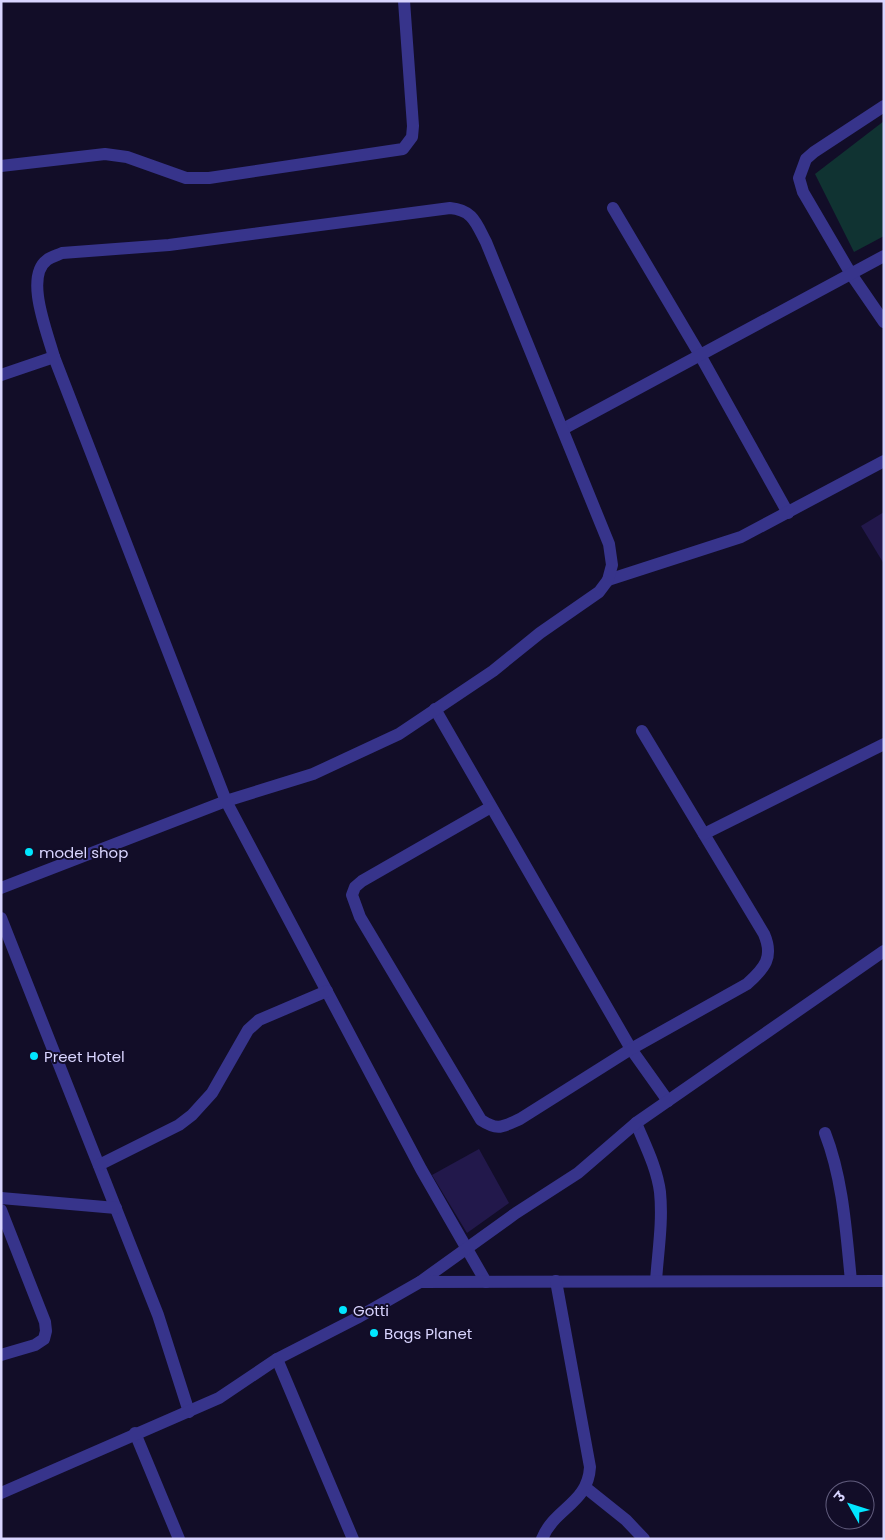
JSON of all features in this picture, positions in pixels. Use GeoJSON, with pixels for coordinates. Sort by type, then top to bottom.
{"type":"FeatureCollection","features":[{"type":"Feature","properties":{"kind":"street"},"geometry":{"type":"LineString","coordinates":[[1,166],[105,154],[127,157],[186,178],[209,178],[403,149],[412,137],[413,126],[404,1]]}},
{"type":"Feature","properties":{"kind":"street"},"geometry":{"type":"LineString","coordinates":[[884,106],[814,152],[806,159],[798,178],[804,192],[851,274],[884,322]]}},
{"type":"Feature","properties":{"kind":"street"},"geometry":{"type":"LineString","coordinates":[[1,888],[226,801],[313,774],[399,734],[493,671],[540,632],[599,592],[608,580],[612,565],[609,544],[486,242],[472,217],[463,209],[450,208],[169,245],[62,253],[47,260],[37,277],[38,297],[54,357],[226,801],[326,991],[466,1249],[486,1282]]}},
{"type":"Feature","properties":{"kind":"street"},"geometry":{"type":"LineString","coordinates":[[613,208],[700,355],[788,514]]}},
{"type":"Feature","properties":{"kind":"street"},"geometry":{"type":"LineString","coordinates":[[563,429],[884,256]]}},
{"type":"Feature","properties":{"kind":"street"},"geometry":{"type":"LineString","coordinates":[[1,375],[54,357]]}},
{"type":"Feature","properties":{"kind":"street"},"geometry":{"type":"LineString","coordinates":[[608,580],[721,545],[788,514],[884,461]]}},
{"type":"Feature","properties":{"kind":"street"},"geometry":{"type":"LineString","coordinates":[[436,710],[630,1049],[668,1101]]}},
{"type":"Feature","properties":{"kind":"street"},"geometry":{"type":"LineString","coordinates":[[491,807],[362,881],[355,887],[352,895],[360,917],[481,1120],[493,1128],[503,1127],[520,1119],[630,1049],[747,984],[761,972],[767,960],[769,945],[764,934],[642,731]]}},
{"type":"Feature","properties":{"kind":"street"},"geometry":{"type":"LineString","coordinates":[[704,834],[884,744]]}},
{"type":"Feature","properties":{"kind":"street"},"geometry":{"type":"LineString","coordinates":[[1,918],[158,1315],[189,1412]]}},
{"type":"Feature","properties":{"kind":"street"},"geometry":{"type":"LineString","coordinates":[[1,1493],[219,1398],[277,1359],[357,1318],[420,1282],[578,1174],[636,1123],[884,951]]}},
{"type":"Feature","properties":{"kind":"street"},"geometry":{"type":"LineString","coordinates":[[99,1165],[178,1125],[192,1115],[209,1098],[248,1030],[259,1020],[326,991]]}},
{"type":"Feature","properties":{"kind":"street"},"geometry":{"type":"LineString","coordinates":[[636,1123],[655,1172],[660,1191],[661,1220],[656,1281]]}},
{"type":"Feature","properties":{"kind":"street"},"geometry":{"type":"LineString","coordinates":[[825,1133],[833,1154],[840,1191],[851,1281]]}},
{"type":"Feature","properties":{"kind":"street"},"geometry":{"type":"LineString","coordinates":[[1,1198],[116,1208]]}},
{"type":"Feature","properties":{"kind":"street"},"geometry":{"type":"LineString","coordinates":[[1,1210],[45,1322],[46,1331],[44,1339],[35,1345],[1,1356]]}},
{"type":"Feature","properties":{"kind":"street"},"geometry":{"type":"LineString","coordinates":[[420,1282],[556,1280],[884,1281]]}},
{"type":"Feature","properties":{"kind":"street"},"geometry":{"type":"LineString","coordinates":[[542,1539],[549,1524],[581,1496],[586,1488],[590,1467],[556,1280]]}},
{"type":"Feature","properties":{"kind":"street"},"geometry":{"type":"LineString","coordinates":[[277,1359],[353,1539]]}},
{"type":"Feature","properties":{"kind":"street"},"geometry":{"type":"LineString","coordinates":[[135,1433],[179,1539]]}},
{"type":"Feature","properties":{"kind":"street"},"geometry":{"type":"LineString","coordinates":[[586,1488],[626,1520],[644,1539]]}},
{"type":"Feature","properties":{"kind":"green space"},"geometry":{"type":"Polygon","coordinates":[[[884,121],[884,236],[854,252],[815,174],[884,121]]]}},
{"type":"Feature","properties":{"kind":"building"},"geometry":{"type":"Polygon","coordinates":[[[884,512],[884,564],[861,526],[884,512]]]}},
{"type":"Feature","properties":{"kind":"building"},"geometry":{"type":"Polygon","coordinates":[[[479,1149],[509,1203],[467,1233],[432,1175],[479,1149]]]}},
{"type":"Feature","properties":{"kind":"place","name":"model shop"},"geometry":{"type":"Point","coordinates":[29,852]}},
{"type":"Feature","properties":{"kind":"place","name":"Preet Hotel"},"geometry":{"type":"Point","coordinates":[34,1056]}},
{"type":"Feature","properties":{"kind":"place","name":"Gotti"},"geometry":{"type":"Point","coordinates":[343,1310]}},
{"type":"Feature","properties":{"kind":"place","name":"Bags Planet"},"geometry":{"type":"Point","coordinates":[374,1333]}}]}
